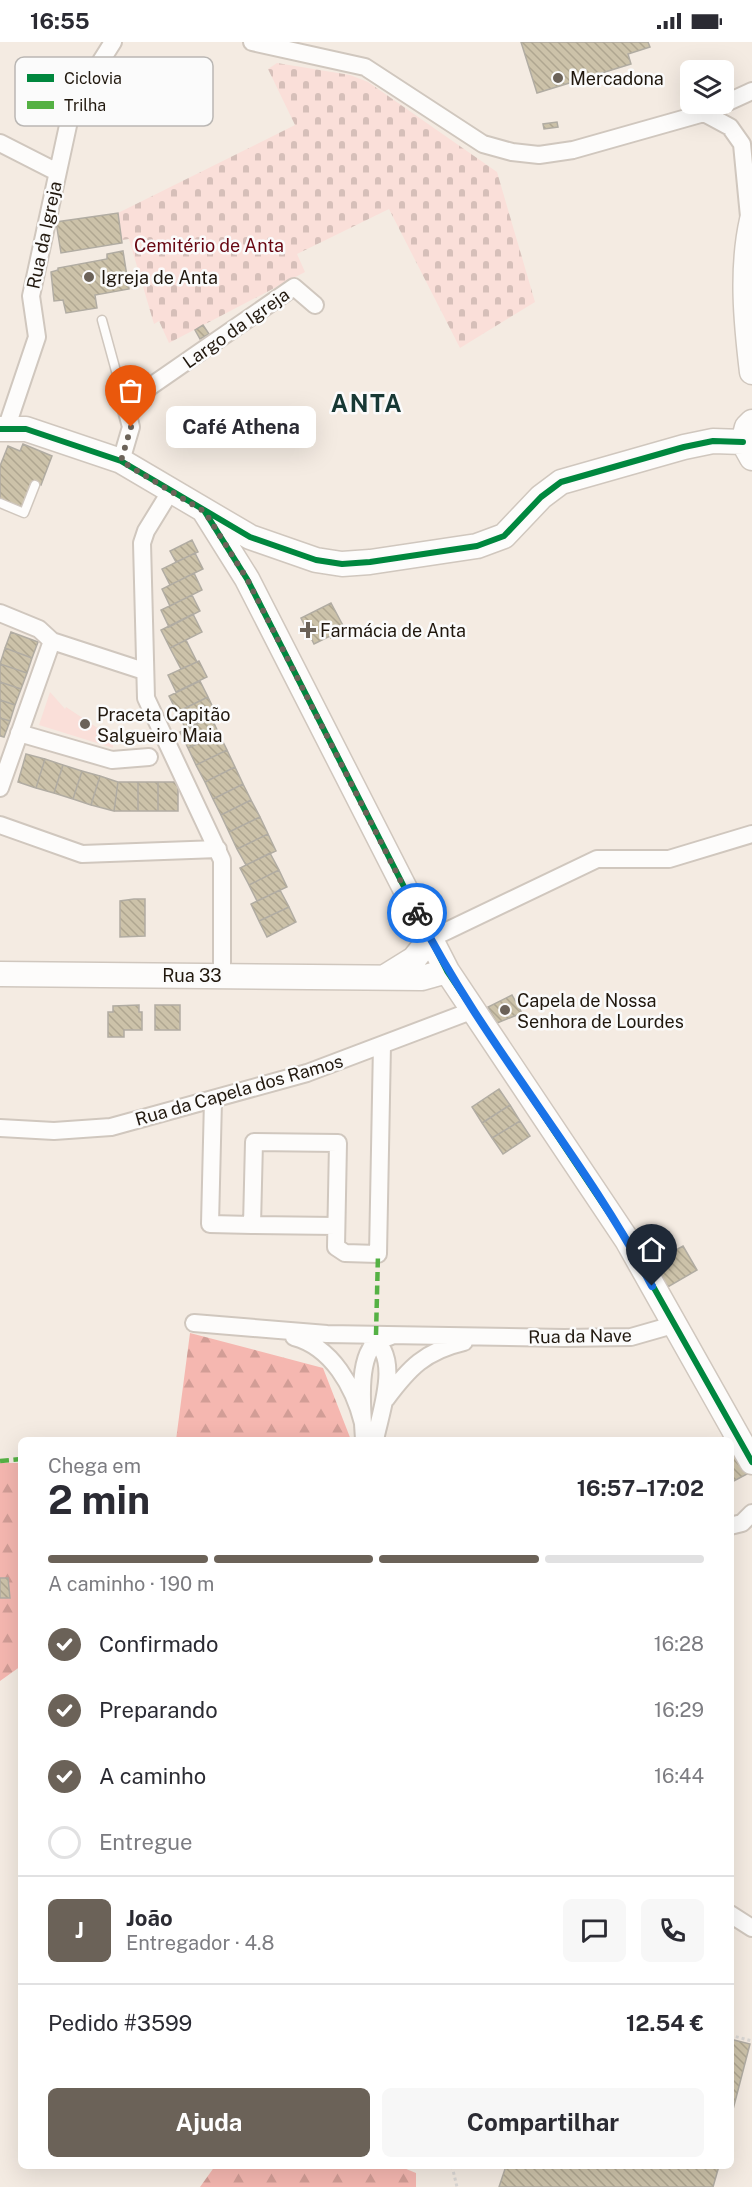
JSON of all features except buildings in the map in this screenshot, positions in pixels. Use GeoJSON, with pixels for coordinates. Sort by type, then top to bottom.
{"type":"FeatureCollection","features":[{"type":"Feature","properties":{"kind":"street"},"geometry":{"type":"LineString","coordinates":[[104,57],[113,42]]}},
{"type":"Feature","properties":{"kind":"street"},"geometry":{"type":"LineString","coordinates":[[252,42],[365,67],[483,144],[512,152],[539,155],[573,150],[701,114]]}},
{"type":"Feature","properties":{"kind":"street"},"geometry":{"type":"LineString","coordinates":[[734,99],[752,91]]}},
{"type":"Feature","properties":{"kind":"street"},"geometry":{"type":"LineString","coordinates":[[706,114],[730,127],[742,144],[751,223],[746,273],[747,332],[752,372]]}},
{"type":"Feature","properties":{"kind":"street"},"geometry":{"type":"LineString","coordinates":[[57,172],[68,126]]}},
{"type":"Feature","properties":{"kind":"street","name":"Rua da Igreja"},"geometry":{"type":"LineString","coordinates":[[0,143],[57,172],[31,296],[37,337],[2,433]]}},
{"type":"Feature","properties":{"kind":"street","name":"Largo da Igreja"},"geometry":{"type":"LineString","coordinates":[[125,404],[294,287],[315,305]]}},
{"type":"Feature","properties":{"kind":"street"},"geometry":{"type":"LineString","coordinates":[[121,461],[131,427],[125,404]]}},
{"type":"Feature","properties":{"kind":"street"},"geometry":{"type":"LineString","coordinates":[[2,433],[26,429],[121,461],[170,492],[250,537],[316,560],[342,564],[477,546],[504,536],[542,497],[561,482],[684,447],[713,441],[749,441]]}},
{"type":"Feature","properties":{"kind":"street"},"geometry":{"type":"LineString","coordinates":[[170,492],[146,531],[142,543],[146,698],[222,860],[222,976]]}},
{"type":"Feature","properties":{"kind":"street"},"geometry":{"type":"LineString","coordinates":[[205,512],[238,565],[447,971],[471,1011],[627,1240],[752,1462]]}},
{"type":"Feature","properties":{"kind":"street"},"geometry":{"type":"LineString","coordinates":[[238,565],[238,543],[250,537]]}},
{"type":"Feature","properties":{"kind":"street"},"geometry":{"type":"LineString","coordinates":[[238,565],[256,554],[277,548]]}},
{"type":"Feature","properties":{"kind":"street"},"geometry":{"type":"LineString","coordinates":[[0,613],[39,629],[52,641],[144,671]]}},
{"type":"Feature","properties":{"kind":"street"},"geometry":{"type":"LineString","coordinates":[[0,788],[52,641]]}},
{"type":"Feature","properties":{"kind":"street"},"geometry":{"type":"LineString","coordinates":[[20,733],[112,760],[149,757]]}},
{"type":"Feature","properties":{"kind":"street"},"geometry":{"type":"LineString","coordinates":[[0,825],[82,854],[218,849]]}},
{"type":"Feature","properties":{"kind":"street"},"geometry":{"type":"LineString","coordinates":[[385,977],[414,959],[430,939],[597,859],[669,859],[752,834]]}},
{"type":"Feature","properties":{"kind":"street","name":"Rua 33"},"geometry":{"type":"LineString","coordinates":[[0,974],[422,978],[447,971]]}},
{"type":"Feature","properties":{"kind":"street","name":"Rua da Capela dos Ramos"},"geometry":{"type":"LineString","coordinates":[[0,1128],[54,1131],[111,1127],[213,1101],[307,1073],[471,1011]]}},
{"type":"Feature","properties":{"kind":"street"},"geometry":{"type":"LineString","coordinates":[[252,1225],[254,1142],[338,1143],[336,1247],[345,1254],[378,1254],[382,1045]]}},
{"type":"Feature","properties":{"kind":"street"},"geometry":{"type":"LineString","coordinates":[[213,1101],[210,1224],[336,1226]]}},
{"type":"Feature","properties":{"kind":"street","name":"Rua da Nave"},"geometry":{"type":"LineString","coordinates":[[194,1323],[369,1338],[395,1335],[631,1337],[673,1325]]}},
{"type":"Feature","properties":{"kind":"street","name":"Rua da Nave"},"geometry":{"type":"LineString","coordinates":[[271,1331],[310,1342],[348,1380],[363,1423]]}},
{"type":"Feature","properties":{"kind":"street","name":"Rua da Nave"},"geometry":{"type":"LineString","coordinates":[[386,1399],[411,1366],[443,1347],[485,1336]]}},
{"type":"Feature","properties":{"kind":"street","name":"Rua da Nave"},"geometry":{"type":"LineString","coordinates":[[369,1338],[387,1364],[386,1399],[376,1437]]}},
{"type":"Feature","properties":{"kind":"street","name":"Rua da Nave"},"geometry":{"type":"LineString","coordinates":[[364,1437],[362,1384],[369,1338]]}},
{"type":"Feature","properties":{"kind":"street"},"geometry":{"type":"LineString","coordinates":[[734,1525],[742,1523],[752,1514]]}},
{"type":"Feature","properties":{"kind":"street"},"geometry":{"type":"LineString","coordinates":[[734,1917],[752,1928]]}},
{"type":"Feature","properties":{"kind":"lane"},"geometry":{"type":"LineString","coordinates":[[102,320],[125,404]]}},
{"type":"Feature","properties":{"kind":"lane"},"geometry":{"type":"LineString","coordinates":[[0,503],[24,513],[35,485]]}},
{"type":"Feature","properties":{"kind":"path"},"geometry":{"type":"LineString","coordinates":[[734,2036],[752,2041]]}},
{"type":"Feature","properties":{"kind":"path"},"geometry":{"type":"LineString","coordinates":[[453,2169],[458,2187]]}},
{"type":"Feature","properties":{"kind":"green space","name":"Cemitério de Anta"},"geometry":{"type":"Polygon","coordinates":[[[277,63],[350,75],[368,82],[497,172],[535,302],[460,348],[389,209],[297,254],[305,272],[169,343],[159,321],[154,324],[129,239],[122,240],[118,213],[295,125],[268,69],[277,63]]]}},
{"type":"Feature","properties":{"kind":"green space"},"geometry":{"type":"Polygon","coordinates":[[[50,692],[65,709],[66,707],[96,727],[112,733],[113,748],[39,725],[50,692]]]}},
{"type":"Feature","properties":{"kind":"green space"},"geometry":{"type":"Polygon","coordinates":[[[190,1333],[323,1368],[350,1437],[176,1437],[190,1333]]]}},
{"type":"Feature","properties":{"kind":"green space"},"geometry":{"type":"Polygon","coordinates":[[[0,1463],[18,1463],[18,1668],[0,1681],[0,1463]]]}},
{"type":"Feature","properties":{"kind":"green space"},"geometry":{"type":"Polygon","coordinates":[[[213,2169],[406,2169],[416,2173],[416,2187],[200,2187],[213,2169]]]}},
{"type":"Feature","properties":{"kind":"marked path"},"geometry":{"type":"LineString","coordinates":[[376,1335],[378,1254]]}},
{"type":"Feature","properties":{"kind":"marked path"},"geometry":{"type":"LineString","coordinates":[[0,1461],[18,1459]]}},
{"type":"Feature","properties":{"kind":"cycle path"},"geometry":{"type":"LineString","coordinates":[[0,429],[26,429],[121,461],[250,537],[316,560],[342,564],[477,546],[504,536],[541,497],[561,482],[684,447],[713,441],[743,442]]}},
{"type":"Feature","properties":{"kind":"cycle path"},"geometry":{"type":"LineString","coordinates":[[205,512],[247,579],[447,971],[627,1240],[752,1462]]}},
{"type":"Feature","properties":{"kind":"way so far"},"geometry":{"type":"LineString","coordinates":[[131,427],[121,461],[205,512],[247,579],[417,913]]}},
{"type":"Feature","properties":{"kind":"place","name":"Mercadona"},"geometry":{"type":"Point","coordinates":[558,78]}},
{"type":"Feature","properties":{"kind":"place","name":"Igreja de Anta"},"geometry":{"type":"Point","coordinates":[89,277]}},
{"type":"Feature","properties":{"kind":"place","name":"Café Athena"},"geometry":{"type":"Point","coordinates":[131,427]}},
{"type":"Feature","properties":{"kind":"place","name":"Farmácia de Anta"},"geometry":{"type":"Point","coordinates":[308,630]}},
{"type":"Feature","properties":{"kind":"place","name":"Praceta Capitão Salgueiro Maia"},"geometry":{"type":"Point","coordinates":[85,724]}},
{"type":"Feature","properties":{"kind":"place","name":"Capela de Nossa Senhora de Lourdes"},"geometry":{"type":"Point","coordinates":[505,1010]}},
{"type":"Feature","properties":{"kind":"district","name":"ANTA"},"geometry":{"type":"Point","coordinates":[367,403]}},
{"type":"Feature","properties":{"kind":"route"},"geometry":{"type":"LineString","coordinates":[[417,913],[471,1011],[627,1240],[652,1286]]}}]}
